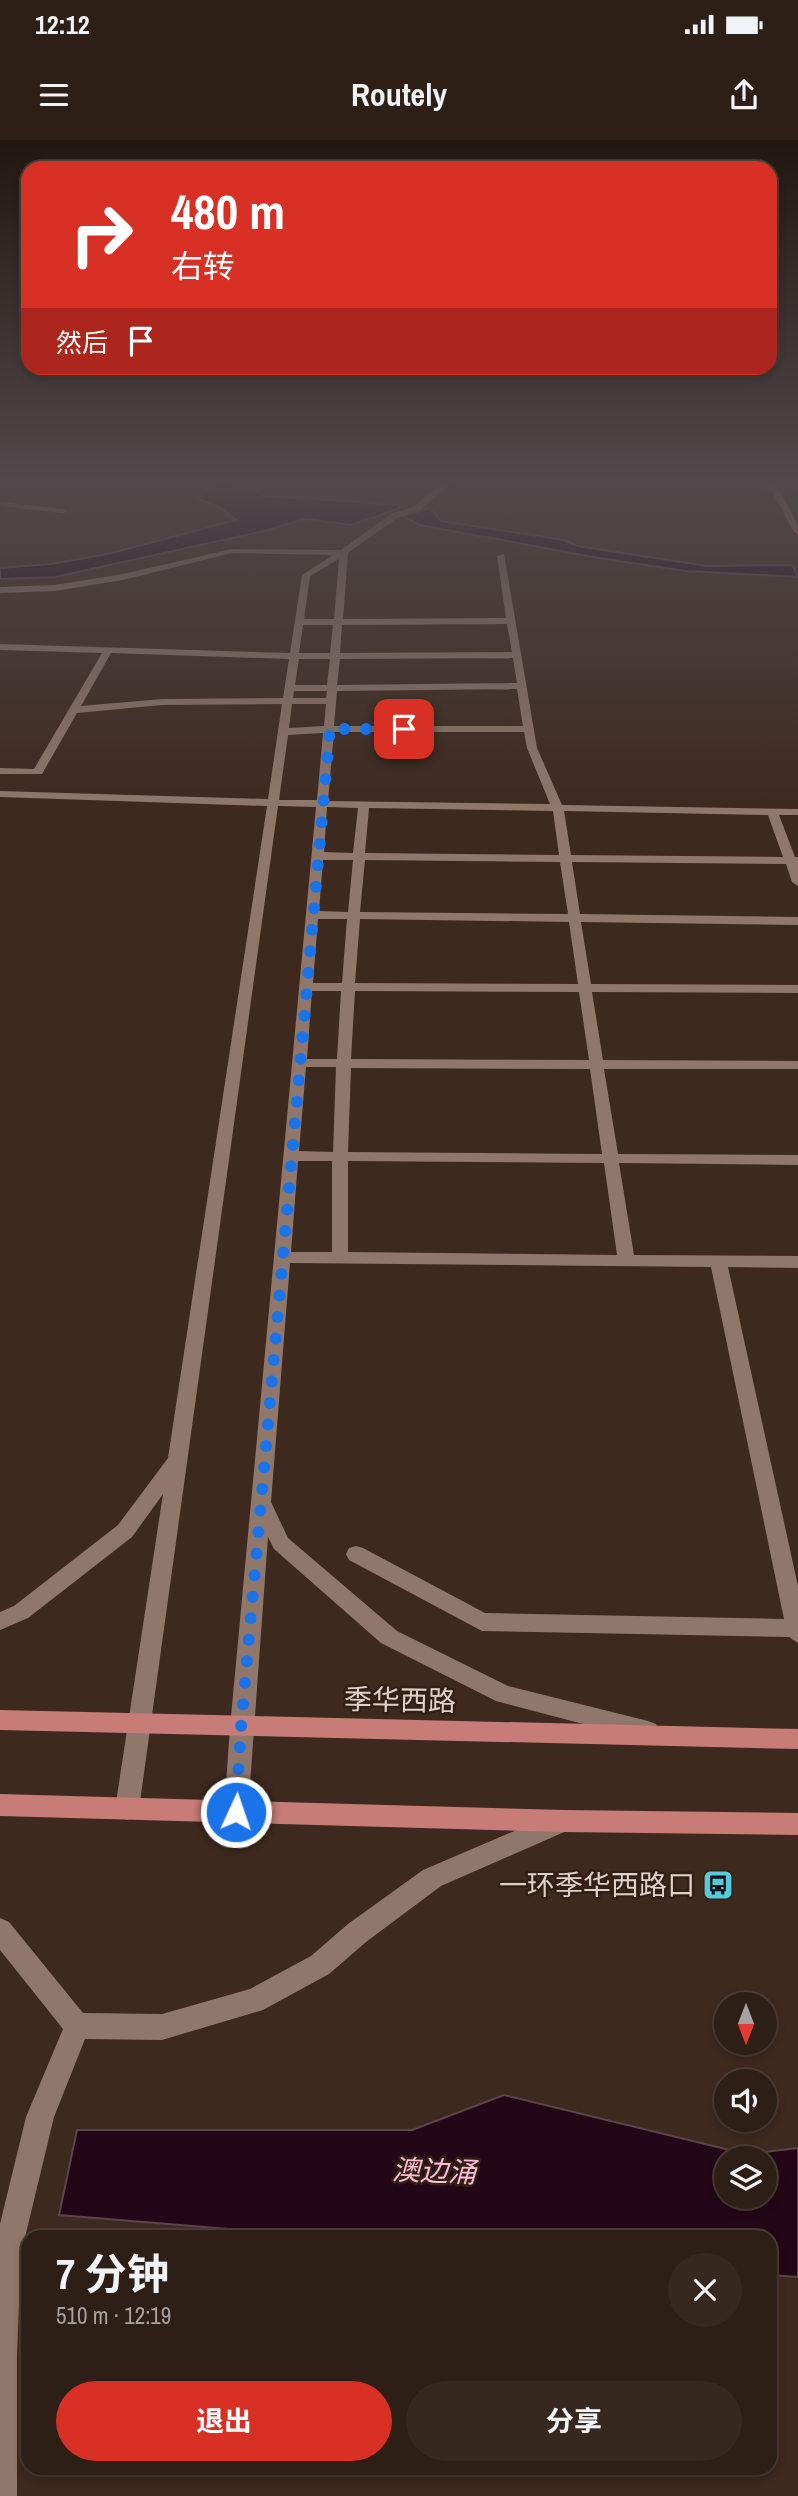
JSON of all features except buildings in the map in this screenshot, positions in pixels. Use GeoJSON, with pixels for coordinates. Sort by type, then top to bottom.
{"type":"FeatureCollection","features":[{"type":"Feature","properties":{"kind":"main road","name":"季华西路"},"geometry":{"type":"LineString","coordinates":[[0,1720],[798,1739]]}},
{"type":"Feature","properties":{"kind":"main road"},"geometry":{"type":"LineString","coordinates":[[0,1805],[564,1821],[798,1824]]}},
{"type":"Feature","properties":{"kind":"street"},"geometry":{"type":"LineString","coordinates":[[0,590],[29,589]]}},
{"type":"Feature","properties":{"kind":"street"},"geometry":{"type":"LineString","coordinates":[[127,1809],[304,589]]}},
{"type":"Feature","properties":{"kind":"street"},"geometry":{"type":"LineString","coordinates":[[236,1812],[241,1727],[341,589]]}},
{"type":"Feature","properties":{"kind":"street"},"geometry":{"type":"LineString","coordinates":[[506,589],[532,748],[558,809],[626,1260]]}},
{"type":"Feature","properties":{"kind":"street"},"geometry":{"type":"LineString","coordinates":[[299,622],[511,621]]}},
{"type":"Feature","properties":{"kind":"street"},"geometry":{"type":"LineString","coordinates":[[0,647],[295,656],[517,655]]}},
{"type":"Feature","properties":{"kind":"street"},"geometry":{"type":"LineString","coordinates":[[0,771],[38,772],[108,650]]}},
{"type":"Feature","properties":{"kind":"street"},"geometry":{"type":"LineString","coordinates":[[73,710],[289,695],[333,686],[522,686]]}},
{"type":"Feature","properties":{"kind":"street"},"geometry":{"type":"LineString","coordinates":[[289,695],[332,701]]}},
{"type":"Feature","properties":{"kind":"street"},"geometry":{"type":"LineString","coordinates":[[284,732],[330,729],[529,729]]}},
{"type":"Feature","properties":{"kind":"street"},"geometry":{"type":"LineString","coordinates":[[0,794],[273,803],[798,812]]}},
{"type":"Feature","properties":{"kind":"street"},"geometry":{"type":"LineString","coordinates":[[340,1258],[338,1157],[353,916],[364,804]]}},
{"type":"Feature","properties":{"kind":"street"},"geometry":{"type":"LineString","coordinates":[[772,811],[794,861],[798,882]]}},
{"type":"Feature","properties":{"kind":"street"},"geometry":{"type":"LineString","coordinates":[[319,856],[794,861]]}},
{"type":"Feature","properties":{"kind":"street"},"geometry":{"type":"LineString","coordinates":[[314,915],[798,921]]}},
{"type":"Feature","properties":{"kind":"street"},"geometry":{"type":"LineString","coordinates":[[307,987],[798,989]]}},
{"type":"Feature","properties":{"kind":"street"},"geometry":{"type":"LineString","coordinates":[[300,1063],[798,1065]]}},
{"type":"Feature","properties":{"kind":"street"},"geometry":{"type":"LineString","coordinates":[[292,1156],[798,1160]]}},
{"type":"Feature","properties":{"kind":"street"},"geometry":{"type":"LineString","coordinates":[[283,1257],[798,1262]]}},
{"type":"Feature","properties":{"kind":"street"},"geometry":{"type":"LineString","coordinates":[[356,1554],[482,1622],[797,1631],[718,1261]]}},
{"type":"Feature","properties":{"kind":"street"},"geometry":{"type":"LineString","coordinates":[[0,1621],[21,1612],[125,1531],[178,1459]]}},
{"type":"Feature","properties":{"kind":"street"},"geometry":{"type":"LineString","coordinates":[[261,1503],[281,1543],[389,1637],[504,1694],[668,1736]]}},
{"type":"Feature","properties":{"kind":"street"},"geometry":{"type":"LineString","coordinates":[[0,1930],[78,2026],[162,2028],[254,2001],[320,1965],[357,1933],[432,1878],[564,1821]]}},
{"type":"Feature","properties":{"kind":"street"},"geometry":{"type":"LineString","coordinates":[[1,2496],[2,2356],[7,2254],[40,2117],[78,2026]]}},
{"type":"Feature","properties":{"kind":"water","name":"澳边涌"},"geometry":{"type":"Polygon","coordinates":[[[504,2095],[714,2146],[714,2209],[777,2209],[777,2150],[798,2148],[798,2277],[777,2276],[777,2230],[242,2230],[59,2215],[77,2130],[412,2130],[504,2095]]]}},
{"type":"Feature","properties":{"kind":"place","name":"一环季华西路口"},"geometry":{"type":"Point","coordinates":[718,1885]}},
{"type":"Feature","properties":{"kind":"route"},"geometry":{"type":"LineString","coordinates":[[236,1812],[241,1727],[330,729],[404,729]]}}]}
